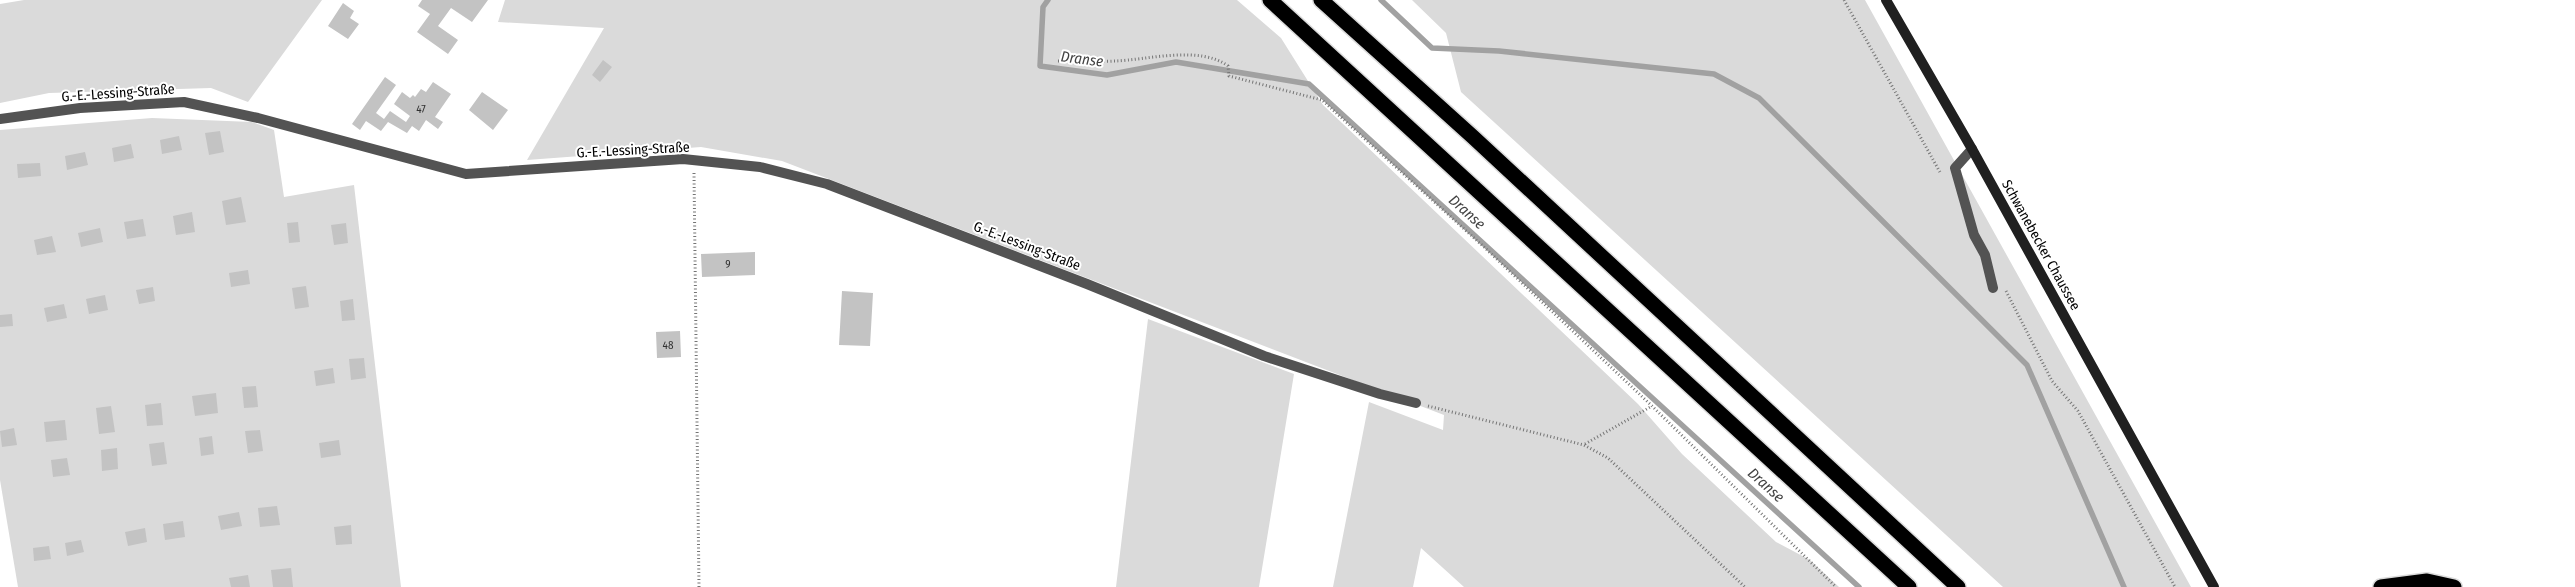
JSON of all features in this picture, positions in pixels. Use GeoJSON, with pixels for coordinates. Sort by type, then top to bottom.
{"type":"FeatureCollection","features":[{"type":"Feature","properties":{"kind":"highway"},"geometry":{"type":"LineString","coordinates":[[1270,0],[1909,587]]}},
{"type":"Feature","properties":{"kind":"highway"},"geometry":{"type":"LineString","coordinates":[[1321,0],[1473,137],[1958,587]]}},
{"type":"Feature","properties":{"kind":"highway"},"geometry":{"type":"LineString","coordinates":[[2381,587],[2427,581],[2454,587]]}},
{"type":"Feature","properties":{"kind":"main road","name":"Schwanebecker Chaussee"},"geometry":{"type":"LineString","coordinates":[[1886,0],[1972,149],[2170,504],[2214,587]]}},
{"type":"Feature","properties":{"kind":"street","name":"G.-E.-Lessing-Straße"},"geometry":{"type":"LineString","coordinates":[[0,119],[80,108],[184,102],[258,118],[466,174],[694,160],[760,167],[827,184],[1087,284],[1264,356],[1380,394],[1416,403]]}},
{"type":"Feature","properties":{"kind":"street"},"geometry":{"type":"LineString","coordinates":[[1972,149],[1955,168],[1974,234],[1985,255],[1993,288]]}},
{"type":"Feature","properties":{"kind":"path"},"geometry":{"type":"LineString","coordinates":[[1844,0],[1944,179]]}},
{"type":"Feature","properties":{"kind":"path"},"geometry":{"type":"LineString","coordinates":[[1058,61],[1117,61],[1167,55],[1218,59],[1228,66],[1229,76],[1322,100],[1484,247],[1652,406],[1836,587]]}},
{"type":"Feature","properties":{"kind":"path"},"geometry":{"type":"LineString","coordinates":[[694,160],[699,587]]}},
{"type":"Feature","properties":{"kind":"path"},"geometry":{"type":"LineString","coordinates":[[1989,269],[2002,282],[2052,381],[2078,411],[2175,587]]}},
{"type":"Feature","properties":{"kind":"path"},"geometry":{"type":"LineString","coordinates":[[1416,403],[1584,445],[1608,458],[1745,587]]}},
{"type":"Feature","properties":{"kind":"path"},"geometry":{"type":"LineString","coordinates":[[1584,445],[1652,406]]}},
{"type":"Feature","properties":{"kind":"shaded area"},"geometry":{"type":"Polygon","coordinates":[[[24,0],[322,0],[248,102],[211,88],[49,93],[0,103],[0,4],[24,0]]]}},
{"type":"Feature","properties":{"kind":"shaded area"},"geometry":{"type":"Polygon","coordinates":[[[505,0],[1237,0],[1281,38],[1323,105],[1638,404],[1682,454],[1776,542],[1810,560],[1839,587],[1464,587],[1421,548],[1413,587],[1333,587],[1369,402],[1443,430],[1444,415],[782,161],[701,147],[527,160],[604,28],[498,22],[505,0]]]}},
{"type":"Feature","properties":{"kind":"shaded area"},"geometry":{"type":"Polygon","coordinates":[[[1412,0],[1865,0],[2191,587],[2003,587],[1461,92],[1446,33],[1412,0]]]}},
{"type":"Feature","properties":{"kind":"shaded area"},"geometry":{"type":"Polygon","coordinates":[[[152,118],[252,122],[274,130],[284,197],[354,185],[401,587],[18,587],[0,480],[0,130],[152,118]]]}},
{"type":"Feature","properties":{"kind":"shaded area"},"geometry":{"type":"Polygon","coordinates":[[[1148,319],[1294,374],[1259,587],[1116,587],[1148,319]]]}},
{"type":"Feature","properties":{"kind":"building"},"geometry":{"type":"Polygon","coordinates":[[[422,0],[488,0],[472,22],[451,8],[438,26],[458,40],[448,54],[417,32],[430,14],[418,6],[422,0]]]}},
{"type":"Feature","properties":{"kind":"building"},"geometry":{"type":"Polygon","coordinates":[[[343,3],[354,11],[350,18],[359,24],[348,39],[328,26],[343,3]]]}},
{"type":"Feature","properties":{"kind":"building"},"geometry":{"type":"Polygon","coordinates":[[[603,60],[612,67],[600,82],[592,75],[603,60]]]}},
{"type":"Feature","properties":{"kind":"building"},"geometry":{"type":"Polygon","coordinates":[[[385,77],[396,85],[376,113],[384,119],[390,111],[406,122],[410,116],[394,104],[402,92],[410,98],[413,95],[415,97],[421,89],[426,92],[433,82],[451,94],[435,117],[443,122],[438,129],[426,120],[419,131],[412,126],[407,133],[388,122],[381,131],[366,121],[360,130],[352,124],[385,77]]]}},
{"type":"Feature","properties":{"kind":"building"},"geometry":{"type":"Polygon","coordinates":[[[482,92],[508,110],[493,130],[469,110],[482,92]]]}},
{"type":"Feature","properties":{"kind":"building"},"geometry":{"type":"Polygon","coordinates":[[[220,131],[224,152],[209,155],[205,133],[220,131]]]}},
{"type":"Feature","properties":{"kind":"building"},"geometry":{"type":"Polygon","coordinates":[[[179,136],[182,150],[162,154],[160,140],[179,136]]]}},
{"type":"Feature","properties":{"kind":"building"},"geometry":{"type":"Polygon","coordinates":[[[131,144],[134,158],[114,162],[112,148],[131,144]]]}},
{"type":"Feature","properties":{"kind":"building"},"geometry":{"type":"Polygon","coordinates":[[[85,152],[88,165],[67,170],[65,156],[85,152]]]}},
{"type":"Feature","properties":{"kind":"building"},"geometry":{"type":"Polygon","coordinates":[[[40,163],[41,176],[18,178],[17,164],[40,163]]]}},
{"type":"Feature","properties":{"kind":"building"},"geometry":{"type":"Polygon","coordinates":[[[241,197],[246,222],[226,225],[222,201],[241,197]]]}},
{"type":"Feature","properties":{"kind":"building"},"geometry":{"type":"Polygon","coordinates":[[[192,212],[195,232],[176,235],[173,216],[192,212]]]}},
{"type":"Feature","properties":{"kind":"building"},"geometry":{"type":"Polygon","coordinates":[[[143,219],[146,236],[127,239],[124,222],[143,219]]]}},
{"type":"Feature","properties":{"kind":"building"},"geometry":{"type":"Polygon","coordinates":[[[298,222],[300,242],[289,243],[287,223],[298,222]]]}},
{"type":"Feature","properties":{"kind":"building"},"geometry":{"type":"Polygon","coordinates":[[[346,223],[348,243],[334,245],[331,225],[346,223]]]}},
{"type":"Feature","properties":{"kind":"building"},"geometry":{"type":"Polygon","coordinates":[[[100,228],[103,242],[81,247],[78,233],[100,228]]]}},
{"type":"Feature","properties":{"kind":"building"},"geometry":{"type":"Polygon","coordinates":[[[52,236],[56,252],[37,255],[34,240],[52,236]]]}},
{"type":"Feature","properties":{"kind":"building"},"geometry":{"type":"Polygon","coordinates":[[[755,252],[755,275],[702,277],[701,254],[755,252]]]}},
{"type":"Feature","properties":{"kind":"building"},"geometry":{"type":"Polygon","coordinates":[[[248,270],[250,284],[231,287],[229,273],[248,270]]]}},
{"type":"Feature","properties":{"kind":"building"},"geometry":{"type":"Polygon","coordinates":[[[306,286],[309,307],[295,309],[292,288],[306,286]]]}},
{"type":"Feature","properties":{"kind":"building"},"geometry":{"type":"Polygon","coordinates":[[[153,287],[155,301],[139,304],[136,290],[153,287]]]}},
{"type":"Feature","properties":{"kind":"building"},"geometry":{"type":"Polygon","coordinates":[[[842,291],[873,293],[870,346],[839,345],[842,291]]]}},
{"type":"Feature","properties":{"kind":"building"},"geometry":{"type":"Polygon","coordinates":[[[105,295],[108,310],[89,314],[86,299],[105,295]]]}},
{"type":"Feature","properties":{"kind":"building"},"geometry":{"type":"Polygon","coordinates":[[[353,299],[355,320],[342,321],[340,301],[353,299]]]}},
{"type":"Feature","properties":{"kind":"building"},"geometry":{"type":"Polygon","coordinates":[[[64,304],[67,318],[47,322],[44,308],[64,304]]]}},
{"type":"Feature","properties":{"kind":"building"},"geometry":{"type":"Polygon","coordinates":[[[12,314],[13,326],[0,327],[0,315],[12,314]]]}},
{"type":"Feature","properties":{"kind":"building"},"geometry":{"type":"Polygon","coordinates":[[[680,331],[681,357],[657,358],[656,332],[680,331]]]}},
{"type":"Feature","properties":{"kind":"building"},"geometry":{"type":"Polygon","coordinates":[[[364,358],[366,378],[351,380],[349,359],[364,358]]]}},
{"type":"Feature","properties":{"kind":"building"},"geometry":{"type":"Polygon","coordinates":[[[333,368],[335,383],[316,386],[314,371],[333,368]]]}},
{"type":"Feature","properties":{"kind":"building"},"geometry":{"type":"Polygon","coordinates":[[[256,386],[258,407],[244,408],[242,387],[256,386]]]}},
{"type":"Feature","properties":{"kind":"building"},"geometry":{"type":"Polygon","coordinates":[[[216,393],[218,413],[195,416],[192,396],[216,393]]]}},
{"type":"Feature","properties":{"kind":"building"},"geometry":{"type":"Polygon","coordinates":[[[161,403],[163,425],[147,426],[145,405],[161,403]]]}},
{"type":"Feature","properties":{"kind":"building"},"geometry":{"type":"Polygon","coordinates":[[[111,406],[115,432],[99,434],[96,408],[111,406]]]}},
{"type":"Feature","properties":{"kind":"building"},"geometry":{"type":"Polygon","coordinates":[[[65,420],[67,440],[46,442],[44,422],[65,420]]]}},
{"type":"Feature","properties":{"kind":"building"},"geometry":{"type":"Polygon","coordinates":[[[14,428],[17,445],[2,447],[0,431],[14,428]]]}},
{"type":"Feature","properties":{"kind":"building"},"geometry":{"type":"Polygon","coordinates":[[[260,430],[263,451],[248,453],[245,431],[260,430]]]}},
{"type":"Feature","properties":{"kind":"building"},"geometry":{"type":"Polygon","coordinates":[[[212,436],[214,454],[201,456],[199,438],[212,436]]]}},
{"type":"Feature","properties":{"kind":"building"},"geometry":{"type":"Polygon","coordinates":[[[339,440],[341,455],[321,458],[319,443],[339,440]]]}},
{"type":"Feature","properties":{"kind":"building"},"geometry":{"type":"Polygon","coordinates":[[[164,442],[167,464],[152,466],[149,444],[164,442]]]}},
{"type":"Feature","properties":{"kind":"building"},"geometry":{"type":"Polygon","coordinates":[[[117,448],[118,469],[102,471],[101,450],[117,448]]]}},
{"type":"Feature","properties":{"kind":"building"},"geometry":{"type":"Polygon","coordinates":[[[67,458],[70,475],[53,477],[51,460],[67,458]]]}},
{"type":"Feature","properties":{"kind":"building"},"geometry":{"type":"Polygon","coordinates":[[[277,506],[280,525],[260,527],[258,508],[277,506]]]}},
{"type":"Feature","properties":{"kind":"building"},"geometry":{"type":"Polygon","coordinates":[[[239,512],[242,526],[221,530],[218,516],[239,512]]]}},
{"type":"Feature","properties":{"kind":"building"},"geometry":{"type":"Polygon","coordinates":[[[183,521],[185,537],[165,540],[163,524],[183,521]]]}},
{"type":"Feature","properties":{"kind":"building"},"geometry":{"type":"Polygon","coordinates":[[[351,525],[352,544],[336,545],[334,527],[351,525]]]}},
{"type":"Feature","properties":{"kind":"building"},"geometry":{"type":"Polygon","coordinates":[[[145,528],[147,542],[128,546],[125,532],[145,528]]]}},
{"type":"Feature","properties":{"kind":"building"},"geometry":{"type":"Polygon","coordinates":[[[81,540],[84,552],[67,556],[65,543],[81,540]]]}},
{"type":"Feature","properties":{"kind":"building"},"geometry":{"type":"Polygon","coordinates":[[[49,546],[51,559],[34,561],[33,548],[49,546]]]}},
{"type":"Feature","properties":{"kind":"building"},"geometry":{"type":"Polygon","coordinates":[[[291,568],[293,587],[273,587],[271,570],[291,568]]]}},
{"type":"Feature","properties":{"kind":"building"},"geometry":{"type":"Polygon","coordinates":[[[248,575],[250,587],[231,587],[229,578],[248,575]]]}},
{"type":"Feature","properties":{"kind":"waterway","name":"Dranse"},"geometry":{"type":"LineString","coordinates":[[1048,0],[1043,7],[1040,66],[1107,75],[1176,62],[1309,84],[1859,587]]}},
{"type":"Feature","properties":{"kind":"waterway"},"geometry":{"type":"LineString","coordinates":[[1381,0],[1432,48],[1499,51],[1714,74],[1759,98],[2027,365],[2124,587]]}}]}
